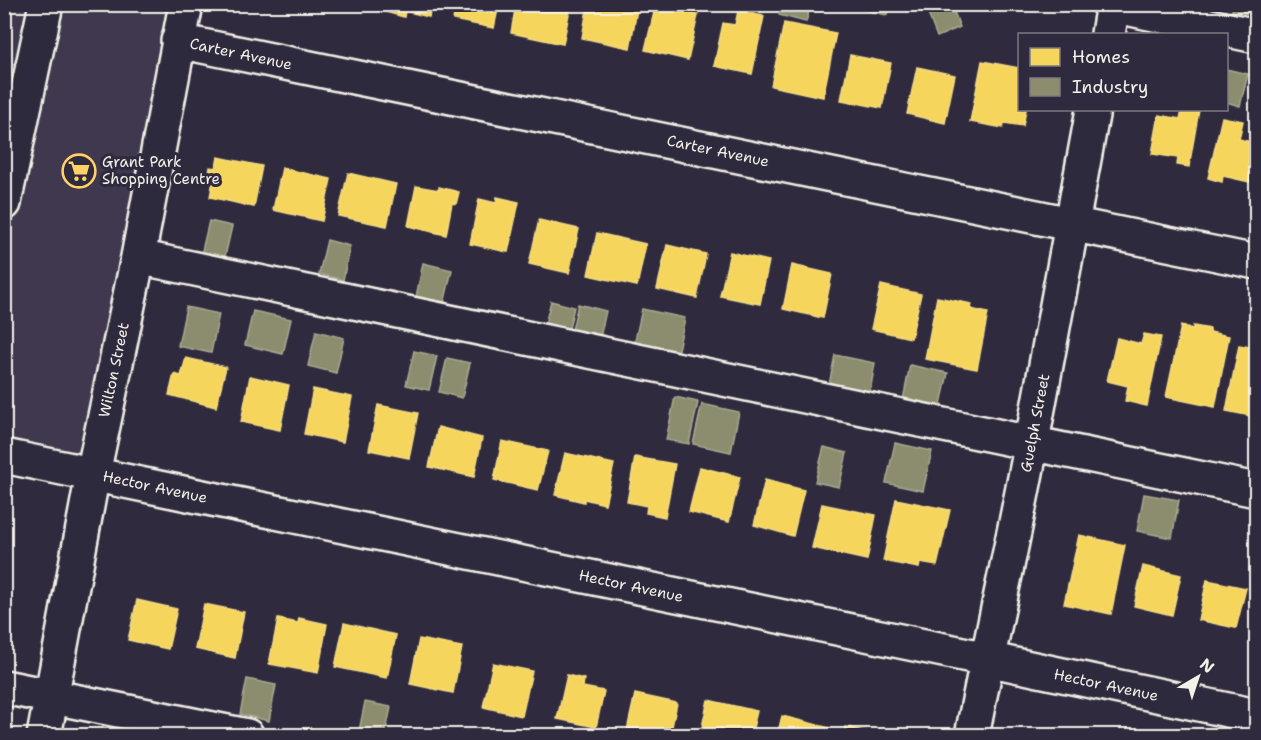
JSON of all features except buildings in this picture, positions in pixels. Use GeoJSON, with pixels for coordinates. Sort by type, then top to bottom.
{"type":"FeatureCollection","features":[{"type":"Feature","properties":{"kind":"street"},"geometry":{"type":"LineString","coordinates":[[4,203],[46,4]]}},
{"type":"Feature","properties":{"kind":"street","name":"Wilton Street"},"geometry":{"type":"LineString","coordinates":[[44,735],[186,4]]}},
{"type":"Feature","properties":{"kind":"street"},"geometry":{"type":"LineString","coordinates":[[1110,12],[1257,36]]}},
{"type":"Feature","properties":{"kind":"street","name":"Carter Avenue"},"geometry":{"type":"LineString","coordinates":[[178,41],[1257,262]]}},
{"type":"Feature","properties":{"kind":"street","name":"Guelph Street"},"geometry":{"type":"LineString","coordinates":[[972,735],[1032,443],[1093,111]]}},
{"type":"Feature","properties":{"kind":"street"},"geometry":{"type":"LineString","coordinates":[[138,257],[1257,490]]}},
{"type":"Feature","properties":{"kind":"street","name":"Hector Avenue"},"geometry":{"type":"LineString","coordinates":[[4,456],[1257,716]]}},
{"type":"Feature","properties":{"kind":"street"},"geometry":{"type":"LineString","coordinates":[[4,687],[247,735]]}},
{"type":"Feature","properties":{"kind":"shaded area","name":"Grant Park Shopping Centre"},"geometry":{"type":"Polygon","coordinates":[[[5,5],[186,5],[93,474],[5,456],[5,5]]]}},
{"type":"Feature","properties":{"kind":"place","name":"Grant Park Shopping Centre"},"geometry":{"type":"Point","coordinates":[79,171]}}]}
